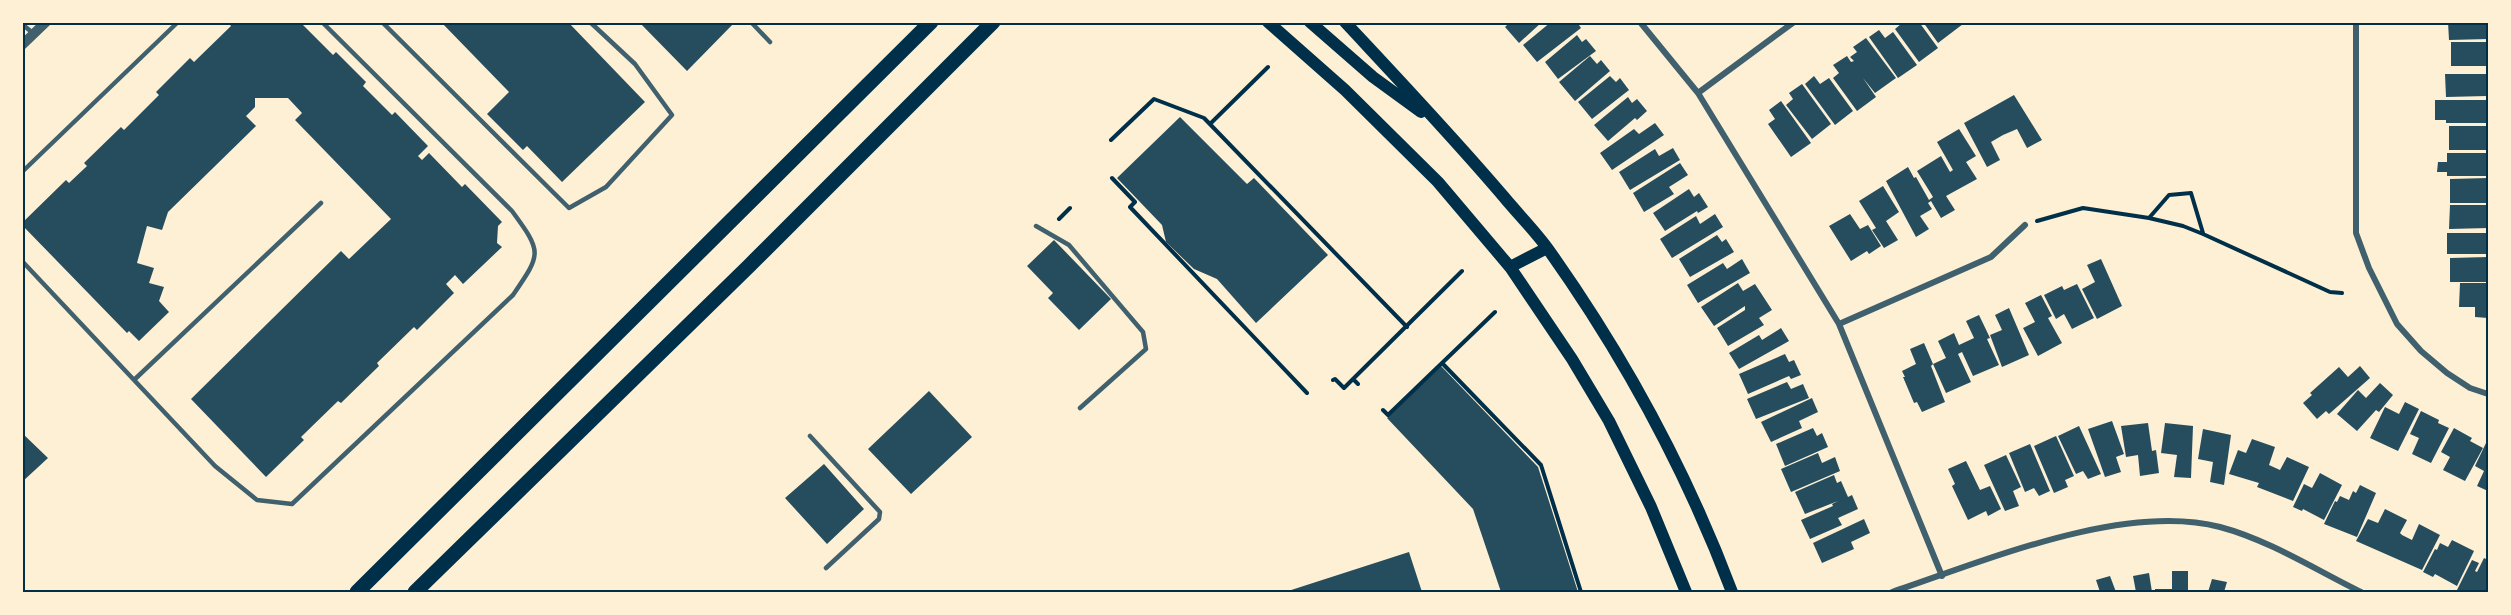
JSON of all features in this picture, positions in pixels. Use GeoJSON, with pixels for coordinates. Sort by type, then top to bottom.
{"type":"FeatureCollection","features":[{"type":"Feature","properties":{"kind":"main road"},"geometry":{"type":"LineString","coordinates":[[357,592],[931,22]]}},
{"type":"Feature","properties":{"kind":"main road"},"geometry":{"type":"LineString","coordinates":[[415,592],[993,22]]}},
{"type":"Feature","properties":{"kind":"main road"},"geometry":{"type":"LineString","coordinates":[[1268,22],[1345,90],[1438,183],[1510,267],[1572,359],[1609,421],[1651,507],[1686,592]]}},
{"type":"Feature","properties":{"kind":"main road"},"geometry":{"type":"LineString","coordinates":[[1310,22],[1373,77],[1443,128]]}},
{"type":"Feature","properties":{"kind":"main road"},"geometry":{"type":"LineString","coordinates":[[1345,22],[1443,128],[1547,248],[1607,339],[1668,445],[1701,514],[1732,592]]}},
{"type":"Feature","properties":{"kind":"main road"},"geometry":{"type":"LineString","coordinates":[[1510,267],[1547,248]]}},
{"type":"Feature","properties":{"kind":"street"},"geometry":{"type":"LineString","coordinates":[[22,45],[46,22]]}},
{"type":"Feature","properties":{"kind":"street"},"geometry":{"type":"LineString","coordinates":[[1640,22],[1698,93],[1839,324],[1942,576]]}},
{"type":"Feature","properties":{"kind":"street"},"geometry":{"type":"LineString","coordinates":[[1698,93],[1794,22]]}},
{"type":"Feature","properties":{"kind":"street"},"geometry":{"type":"LineString","coordinates":[[2356,22],[2356,232],[2370,268],[2397,324],[2421,351],[2447,373],[2470,388],[2488,394]]}},
{"type":"Feature","properties":{"kind":"street"},"geometry":{"type":"LineString","coordinates":[[1839,324],[1991,257],[2025,225]]}},
{"type":"Feature","properties":{"kind":"street"},"geometry":{"type":"LineString","coordinates":[[1892,592],[2077,532],[2126,524],[2171,521],[2222,528],[2266,545],[2361,592]]}},
{"type":"Feature","properties":{"kind":"lane"},"geometry":{"type":"LineString","coordinates":[[22,172],[178,22]]}},
{"type":"Feature","properties":{"kind":"lane"},"geometry":{"type":"LineString","coordinates":[[22,261],[215,466],[257,500],[292,504],[513,295],[534,264],[533,240],[512,212],[322,22]]}},
{"type":"Feature","properties":{"kind":"lane"},"geometry":{"type":"LineString","coordinates":[[382,22],[569,208],[606,188],[672,115],[635,64],[590,22]]}},
{"type":"Feature","properties":{"kind":"lane"},"geometry":{"type":"LineString","coordinates":[[751,22],[770,42]]}},
{"type":"Feature","properties":{"kind":"lane"},"geometry":{"type":"LineString","coordinates":[[22,24],[34,34]]}},
{"type":"Feature","properties":{"kind":"lane"},"geometry":{"type":"LineString","coordinates":[[134,380],[321,203]]}},
{"type":"Feature","properties":{"kind":"lane"},"geometry":{"type":"LineString","coordinates":[[1036,226],[1069,245],[1143,332],[1146,349],[1080,408]]}},
{"type":"Feature","properties":{"kind":"lane"},"geometry":{"type":"LineString","coordinates":[[810,436],[880,512],[879,519],[826,568]]}},
{"type":"Feature","properties":{"kind":"path"},"geometry":{"type":"LineString","coordinates":[[1210,124],[1269,67]]}},
{"type":"Feature","properties":{"kind":"path"},"geometry":{"type":"LineString","coordinates":[[1112,140],[1154,99],[1196,114],[1210,124],[1407,327]]}},
{"type":"Feature","properties":{"kind":"path"},"geometry":{"type":"LineString","coordinates":[[1112,178],[1135,202],[1130,207],[1307,393]]}},
{"type":"Feature","properties":{"kind":"path"},"geometry":{"type":"LineString","coordinates":[[2149,218],[2169,195],[2191,193],[2203,234]]}},
{"type":"Feature","properties":{"kind":"path"},"geometry":{"type":"LineString","coordinates":[[1059,219],[1070,208]]}},
{"type":"Feature","properties":{"kind":"path"},"geometry":{"type":"LineString","coordinates":[[2025,225],[2083,208],[2149,218],[2183,226],[2330,292],[2342,293]]}},
{"type":"Feature","properties":{"kind":"path"},"geometry":{"type":"LineString","coordinates":[[1333,380],[1335,379],[1344,388],[1462,271]]}},
{"type":"Feature","properties":{"kind":"path"},"geometry":{"type":"LineString","coordinates":[[1383,410],[1388,415],[1495,312]]}},
{"type":"Feature","properties":{"kind":"path"},"geometry":{"type":"LineString","coordinates":[[1442,363],[1541,465],[1581,592]]}},
{"type":"Feature","properties":{"kind":"path"},"geometry":{"type":"LineString","coordinates":[[1353,380],[1358,384]]}},
{"type":"Feature","properties":{"kind":"building"},"geometry":{"type":"Polygon","coordinates":[[[228,22],[306,22],[303,25],[333,55],[336,52],[366,82],[363,86],[392,115],[395,112],[428,146],[418,156],[422,160],[429,153],[462,187],[465,184],[502,222],[498,226],[497,243],[502,247],[463,284],[455,275],[446,284],[454,293],[417,330],[414,327],[377,363],[379,366],[341,403],[338,401],[301,437],[304,440],[266,477],[191,399],[341,251],[349,259],[391,219],[295,120],[302,113],[288,98],[255,98],[255,107],[246,116],[256,126],[168,212],[162,230],[147,226],[137,263],[154,268],[149,283],[164,287],[159,301],[169,312],[139,341],[129,331],[127,333],[22,225],[66,180],[69,183],[87,166],[84,163],[121,127],[124,130],[159,95],[156,92],[190,58],[194,62],[231,26],[228,22]]]}},
{"type":"Feature","properties":{"kind":"building"},"geometry":{"type":"Polygon","coordinates":[[[441,22],[568,22],[645,102],[562,182],[527,146],[523,150],[487,114],[509,92],[441,22]]]}},
{"type":"Feature","properties":{"kind":"building"},"geometry":{"type":"Polygon","coordinates":[[[639,22],[735,22],[687,71],[639,22]]]}},
{"type":"Feature","properties":{"kind":"building"},"geometry":{"type":"Polygon","coordinates":[[[1510,22],[1542,22],[1519,43],[1505,27],[1510,22]]]}},
{"type":"Feature","properties":{"kind":"building"},"geometry":{"type":"Polygon","coordinates":[[[1551,22],[1577,22],[1581,28],[1537,62],[1523,45],[1551,22]]]}},
{"type":"Feature","properties":{"kind":"building"},"geometry":{"type":"Polygon","coordinates":[[[1900,22],[1919,22],[1938,48],[1919,62],[1895,29],[1901,24],[1900,22]]]}},
{"type":"Feature","properties":{"kind":"building"},"geometry":{"type":"Polygon","coordinates":[[[1923,22],[1962,22],[1963,24],[1938,43],[1923,22]]]}},
{"type":"Feature","properties":{"kind":"building"},"geometry":{"type":"Polygon","coordinates":[[[2448,22],[2488,22],[2488,39],[2449,40],[2448,22]]]}},
{"type":"Feature","properties":{"kind":"building"},"geometry":{"type":"Polygon","coordinates":[[[1879,30],[1885,38],[1893,32],[1917,65],[1898,78],[1869,37],[1879,30]]]}},
{"type":"Feature","properties":{"kind":"building"},"geometry":{"type":"Polygon","coordinates":[[[1577,35],[1582,42],[1586,39],[1596,51],[1558,79],[1545,62],[1577,35]]]}},
{"type":"Feature","properties":{"kind":"building"},"geometry":{"type":"Polygon","coordinates":[[[1866,38],[1896,78],[1875,93],[1863,78],[1876,97],[1857,111],[1833,78],[1839,73],[1833,65],[1847,56],[1851,62],[1854,61],[1850,57],[1857,52],[1853,47],[1866,38]]]}},
{"type":"Feature","properties":{"kind":"building"},"geometry":{"type":"Polygon","coordinates":[[[2451,42],[2488,42],[2488,66],[2451,66],[2451,42]]]}},
{"type":"Feature","properties":{"kind":"building"},"geometry":{"type":"Polygon","coordinates":[[[1590,56],[1597,64],[1601,60],[1610,71],[1575,101],[1559,82],[1590,56]]]}},
{"type":"Feature","properties":{"kind":"building"},"geometry":{"type":"Polygon","coordinates":[[[2445,74],[2488,74],[2487,96],[2446,97],[2445,74]]]}},
{"type":"Feature","properties":{"kind":"building"},"geometry":{"type":"Polygon","coordinates":[[[1610,76],[1616,82],[1620,78],[1629,90],[1592,119],[1578,102],[1610,76]]]}},
{"type":"Feature","properties":{"kind":"building"},"geometry":{"type":"Polygon","coordinates":[[[1814,76],[1820,84],[1829,78],[1853,111],[1835,125],[1805,84],[1814,76]]]}},
{"type":"Feature","properties":{"kind":"building"},"geometry":{"type":"Polygon","coordinates":[[[1802,84],[1831,124],[1812,139],[1786,105],[1793,99],[1789,93],[1802,84]]]}},
{"type":"Feature","properties":{"kind":"building"},"geometry":{"type":"Polygon","coordinates":[[[2014,95],[2042,140],[2027,148],[2017,129],[2003,135],[1991,142],[2000,160],[1987,167],[1964,123],[2014,95]]]}},
{"type":"Feature","properties":{"kind":"building"},"geometry":{"type":"Polygon","coordinates":[[[1628,97],[1632,103],[1637,99],[1647,111],[1608,141],[1594,125],[1628,97]]]}},
{"type":"Feature","properties":{"kind":"building"},"geometry":{"type":"Polygon","coordinates":[[[2435,100],[2487,100],[2488,123],[2446,123],[2446,120],[2435,120],[2435,100]]]}},
{"type":"Feature","properties":{"kind":"building"},"geometry":{"type":"Polygon","coordinates":[[[1781,101],[1811,143],[1791,157],[1768,124],[1775,119],[1769,110],[1781,101]]]}},
{"type":"Feature","properties":{"kind":"building"},"geometry":{"type":"Polygon","coordinates":[[[1180,117],[1247,184],[1254,178],[1328,255],[1256,323],[1217,279],[1194,269],[1166,242],[1162,225],[1117,178],[1180,117]]]}},
{"type":"Feature","properties":{"kind":"building"},"geometry":{"type":"Polygon","coordinates":[[[1655,123],[1664,135],[1612,170],[1600,153],[1634,129],[1639,134],[1655,123]]]}},
{"type":"Feature","properties":{"kind":"building"},"geometry":{"type":"Polygon","coordinates":[[[2449,126],[2488,126],[2488,150],[2449,150],[2449,126]]]}},
{"type":"Feature","properties":{"kind":"building"},"geometry":{"type":"Polygon","coordinates":[[[1959,129],[1976,156],[1966,162],[1977,179],[1946,196],[1955,210],[1941,218],[1931,201],[1928,203],[1932,209],[1920,216],[1929,229],[1916,237],[1886,181],[1908,167],[1929,200],[1933,197],[1917,171],[1941,156],[1950,172],[1953,170],[1937,142],[1959,129]]]}},
{"type":"Feature","properties":{"kind":"building"},"geometry":{"type":"Polygon","coordinates":[[[1673,148],[1680,160],[1630,190],[1619,172],[1655,149],[1659,156],[1673,148]]]}},
{"type":"Feature","properties":{"kind":"building"},"geometry":{"type":"Polygon","coordinates":[[[2447,153],[2488,153],[2488,176],[2447,176],[2447,172],[2437,172],[2438,162],[2447,162],[2447,153]]]}},
{"type":"Feature","properties":{"kind":"building"},"geometry":{"type":"Polygon","coordinates":[[[1680,163],[1688,175],[1669,187],[1674,194],[1644,212],[1633,193],[1680,163]]]}},
{"type":"Feature","properties":{"kind":"building"},"geometry":{"type":"Polygon","coordinates":[[[2488,178],[2488,203],[2450,203],[2450,179],[2488,178]]]}},
{"type":"Feature","properties":{"kind":"building"},"geometry":{"type":"Polygon","coordinates":[[[1883,186],[1899,212],[1886,221],[1898,240],[1884,248],[1872,230],[1876,228],[1859,201],[1883,186]]]}},
{"type":"Feature","properties":{"kind":"building"},"geometry":{"type":"Polygon","coordinates":[[[1689,189],[1694,197],[1699,193],[1708,207],[1698,213],[1697,211],[1665,231],[1653,213],[1689,189]]]}},
{"type":"Feature","properties":{"kind":"building"},"geometry":{"type":"Polygon","coordinates":[[[2450,205],[2488,205],[2488,228],[2449,229],[2450,205]]]}},
{"type":"Feature","properties":{"kind":"building"},"geometry":{"type":"Polygon","coordinates":[[[1715,214],[1723,227],[1672,258],[1660,239],[1696,216],[1700,224],[1715,214]]]}},
{"type":"Feature","properties":{"kind":"building"},"geometry":{"type":"Polygon","coordinates":[[[1850,214],[1860,229],[1868,225],[1881,246],[1851,261],[1829,226],[1850,214]]]}},
{"type":"Feature","properties":{"kind":"building"},"geometry":{"type":"Polygon","coordinates":[[[2447,233],[2488,233],[2488,254],[2447,254],[2447,233]]]}},
{"type":"Feature","properties":{"kind":"building"},"geometry":{"type":"Polygon","coordinates":[[[1717,235],[1722,242],[1726,239],[1734,252],[1690,277],[1679,259],[1717,235]]]}},
{"type":"Feature","properties":{"kind":"building"},"geometry":{"type":"Polygon","coordinates":[[[1054,240],[1111,299],[1079,330],[1048,298],[1053,293],[1027,266],[1054,240]]]}},
{"type":"Feature","properties":{"kind":"building"},"geometry":{"type":"Polygon","coordinates":[[[2488,257],[2488,282],[2450,282],[2450,258],[2488,257]]]}},
{"type":"Feature","properties":{"kind":"building"},"geometry":{"type":"Polygon","coordinates":[[[1742,259],[1750,273],[1698,303],[1687,285],[1723,263],[1727,269],[1742,259]]]}},
{"type":"Feature","properties":{"kind":"building"},"geometry":{"type":"Polygon","coordinates":[[[2101,259],[2122,306],[2097,319],[2082,289],[2095,282],[2087,265],[2101,259]]]}},
{"type":"Feature","properties":{"kind":"building"},"geometry":{"type":"Polygon","coordinates":[[[1738,283],[1743,291],[1755,284],[1772,310],[1759,318],[1764,325],[1728,346],[1717,328],[1745,310],[1745,306],[1714,326],[1701,307],[1738,283]]]}},
{"type":"Feature","properties":{"kind":"building"},"geometry":{"type":"Polygon","coordinates":[[[2460,283],[2488,283],[2488,318],[2475,317],[2475,307],[2459,307],[2460,283]]]}},
{"type":"Feature","properties":{"kind":"building"},"geometry":{"type":"Polygon","coordinates":[[[2077,284],[2094,318],[2072,329],[2064,314],[2056,319],[2044,295],[2062,286],[2064,290],[2077,284]]]}},
{"type":"Feature","properties":{"kind":"building"},"geometry":{"type":"Polygon","coordinates":[[[2041,295],[2052,316],[2048,318],[2062,343],[2038,356],[2023,328],[2035,322],[2025,303],[2041,295]]]}},
{"type":"Feature","properties":{"kind":"building"},"geometry":{"type":"Polygon","coordinates":[[[2009,308],[2029,355],[2002,367],[1990,335],[2002,330],[1995,315],[2009,308]]]}},
{"type":"Feature","properties":{"kind":"building"},"geometry":{"type":"Polygon","coordinates":[[[1979,315],[1999,365],[1973,376],[1962,352],[1958,354],[1971,382],[1946,393],[1933,364],[1946,358],[1938,341],[1954,333],[1959,345],[1974,338],[1966,321],[1979,315]]]}},
{"type":"Feature","properties":{"kind":"building"},"geometry":{"type":"Polygon","coordinates":[[[1781,328],[1789,341],[1739,369],[1729,353],[1759,335],[1762,340],[1781,328]]]}},
{"type":"Feature","properties":{"kind":"building"},"geometry":{"type":"Polygon","coordinates":[[[1924,343],[1933,364],[1931,366],[1945,402],[1922,412],[1917,402],[1914,403],[1902,371],[1916,364],[1910,349],[1924,343]]]}},
{"type":"Feature","properties":{"kind":"building"},"geometry":{"type":"Polygon","coordinates":[[[1785,354],[1789,362],[1794,360],[1801,375],[1791,379],[1789,376],[1748,394],[1739,374],[1785,354]]]}},
{"type":"Feature","properties":{"kind":"building"},"geometry":{"type":"Polygon","coordinates":[[[1441,366],[1538,467],[1578,592],[1501,592],[1473,509],[1387,418],[1441,366]]]}},
{"type":"Feature","properties":{"kind":"building"},"geometry":{"type":"Polygon","coordinates":[[[2360,366],[2370,378],[2329,414],[2326,411],[2317,419],[2303,403],[2312,395],[2310,393],[2339,367],[2348,377],[2360,366]]]}},
{"type":"Feature","properties":{"kind":"building"},"geometry":{"type":"Polygon","coordinates":[[[1787,382],[1791,389],[1803,384],[1809,398],[1756,419],[1747,399],[1787,382]]]}},
{"type":"Feature","properties":{"kind":"building"},"geometry":{"type":"Polygon","coordinates":[[[2380,383],[2393,395],[2379,412],[2376,410],[2357,431],[2337,414],[2358,390],[2366,398],[2380,383]]]}},
{"type":"Feature","properties":{"kind":"building"},"geometry":{"type":"Polygon","coordinates":[[[929,391],[972,437],[911,494],[868,449],[929,391]]]}},
{"type":"Feature","properties":{"kind":"building"},"geometry":{"type":"Polygon","coordinates":[[[1812,398],[1818,412],[1799,421],[1802,428],[1771,442],[1761,422],[1812,398]]]}},
{"type":"Feature","properties":{"kind":"building"},"geometry":{"type":"Polygon","coordinates":[[[2405,402],[2419,409],[2398,451],[2370,438],[2385,407],[2399,414],[2405,402]]]}},
{"type":"Feature","properties":{"kind":"building"},"geometry":{"type":"Polygon","coordinates":[[[2421,411],[2449,428],[2431,463],[2412,454],[2419,438],[2410,434],[2421,411]]]}},
{"type":"Feature","properties":{"kind":"building"},"geometry":{"type":"Polygon","coordinates":[[[2112,421],[2124,454],[2116,457],[2121,472],[2105,477],[2088,429],[2112,421]]]}},
{"type":"Feature","properties":{"kind":"building"},"geometry":{"type":"Polygon","coordinates":[[[2148,423],[2152,451],[2156,450],[2159,473],[2140,476],[2138,455],[2126,457],[2121,426],[2148,423]]]}},
{"type":"Feature","properties":{"kind":"building"},"geometry":{"type":"Polygon","coordinates":[[[2165,423],[2193,426],[2191,478],[2174,477],[2177,455],[2161,453],[2165,423]]]}},
{"type":"Feature","properties":{"kind":"building"},"geometry":{"type":"Polygon","coordinates":[[[2079,426],[2101,474],[2088,479],[2083,471],[2076,474],[2058,436],[2079,426]]]}},
{"type":"Feature","properties":{"kind":"building"},"geometry":{"type":"Polygon","coordinates":[[[1813,428],[1817,436],[1822,433],[1828,447],[1785,466],[1776,444],[1813,428]]]}},
{"type":"Feature","properties":{"kind":"building"},"geometry":{"type":"Polygon","coordinates":[[[2454,428],[2472,438],[2470,441],[2483,448],[2465,481],[2443,470],[2450,457],[2441,452],[2454,428]]]}},
{"type":"Feature","properties":{"kind":"building"},"geometry":{"type":"Polygon","coordinates":[[[2203,429],[2231,435],[2224,485],[2210,482],[2213,462],[2198,459],[2203,429]]]}},
{"type":"Feature","properties":{"kind":"building"},"geometry":{"type":"Polygon","coordinates":[[[22,433],[48,458],[22,482],[22,433]]]}},
{"type":"Feature","properties":{"kind":"building"},"geometry":{"type":"Polygon","coordinates":[[[2056,436],[2074,476],[2065,480],[2068,487],[2054,493],[2034,446],[2056,436]]]}},
{"type":"Feature","properties":{"kind":"building"},"geometry":{"type":"Polygon","coordinates":[[[2252,439],[2275,447],[2269,465],[2280,470],[2287,457],[2309,467],[2293,501],[2257,487],[2259,483],[2229,474],[2238,450],[2246,453],[2252,439]]]}},
{"type":"Feature","properties":{"kind":"building"},"geometry":{"type":"Polygon","coordinates":[[[2486,443],[2488,444],[2488,491],[2477,486],[2484,471],[2475,466],[2486,443]]]}},
{"type":"Feature","properties":{"kind":"building"},"geometry":{"type":"Polygon","coordinates":[[[2030,444],[2050,491],[2039,496],[2034,488],[2025,492],[2009,453],[2030,444]]]}},
{"type":"Feature","properties":{"kind":"building"},"geometry":{"type":"Polygon","coordinates":[[[1818,453],[1822,463],[1835,457],[1840,471],[1791,492],[1781,469],[1818,453]]]}},
{"type":"Feature","properties":{"kind":"building"},"geometry":{"type":"Polygon","coordinates":[[[2006,455],[2021,487],[2013,491],[2019,506],[2005,511],[1984,465],[2006,455]]]}},
{"type":"Feature","properties":{"kind":"building"},"geometry":{"type":"Polygon","coordinates":[[[1966,461],[1980,490],[1990,486],[2001,509],[1988,516],[1986,511],[1968,520],[1952,486],[1955,484],[1948,469],[1966,461]]]}},
{"type":"Feature","properties":{"kind":"building"},"geometry":{"type":"Polygon","coordinates":[[[824,464],[864,509],[827,544],[785,498],[824,464]]]}},
{"type":"Feature","properties":{"kind":"building"},"geometry":{"type":"Polygon","coordinates":[[[2320,473],[2342,485],[2324,520],[2303,509],[2302,511],[2293,507],[2304,484],[2312,488],[2320,473]]]}},
{"type":"Feature","properties":{"kind":"building"},"geometry":{"type":"Polygon","coordinates":[[[1834,475],[1837,483],[1841,481],[1848,497],[1852,495],[1858,509],[1838,518],[1842,525],[1810,539],[1801,520],[1833,506],[1832,504],[1838,501],[1805,514],[1795,492],[1834,475]]]}},
{"type":"Feature","properties":{"kind":"building"},"geometry":{"type":"Polygon","coordinates":[[[2360,485],[2376,493],[2357,537],[2324,524],[2335,501],[2337,502],[2340,496],[2349,500],[2353,491],[2356,493],[2360,485]]]}},
{"type":"Feature","properties":{"kind":"building"},"geometry":{"type":"Polygon","coordinates":[[[2385,509],[2407,520],[2400,533],[2412,540],[2419,524],[2440,535],[2422,570],[2356,541],[2368,519],[2378,523],[2385,509]]]}},
{"type":"Feature","properties":{"kind":"building"},"geometry":{"type":"Polygon","coordinates":[[[1864,519],[1870,533],[1851,542],[1854,549],[1822,563],[1813,543],[1864,519]]]}},
{"type":"Feature","properties":{"kind":"building"},"geometry":{"type":"Polygon","coordinates":[[[2452,540],[2474,551],[2457,586],[2435,574],[2433,577],[2423,572],[2440,543],[2448,547],[2452,540]]]}},
{"type":"Feature","properties":{"kind":"building"},"geometry":{"type":"Polygon","coordinates":[[[1409,552],[1422,592],[1285,592],[1409,552]]]}},
{"type":"Feature","properties":{"kind":"building"},"geometry":{"type":"Polygon","coordinates":[[[2484,558],[2488,560],[2488,592],[2457,590],[2472,560],[2479,563],[2475,571],[2477,572],[2484,558]]]}},
{"type":"Feature","properties":{"kind":"building"},"geometry":{"type":"Polygon","coordinates":[[[2172,571],[2188,571],[2188,592],[2155,592],[2155,589],[2172,589],[2172,571]]]}},
{"type":"Feature","properties":{"kind":"building"},"geometry":{"type":"Polygon","coordinates":[[[2149,573],[2152,592],[2136,592],[2133,576],[2149,573]]]}},
{"type":"Feature","properties":{"kind":"building"},"geometry":{"type":"Polygon","coordinates":[[[2110,576],[2116,592],[2100,592],[2096,580],[2110,576]]]}},
{"type":"Feature","properties":{"kind":"building"},"geometry":{"type":"Polygon","coordinates":[[[2212,579],[2227,582],[2224,592],[2208,592],[2212,579]]]}}]}
